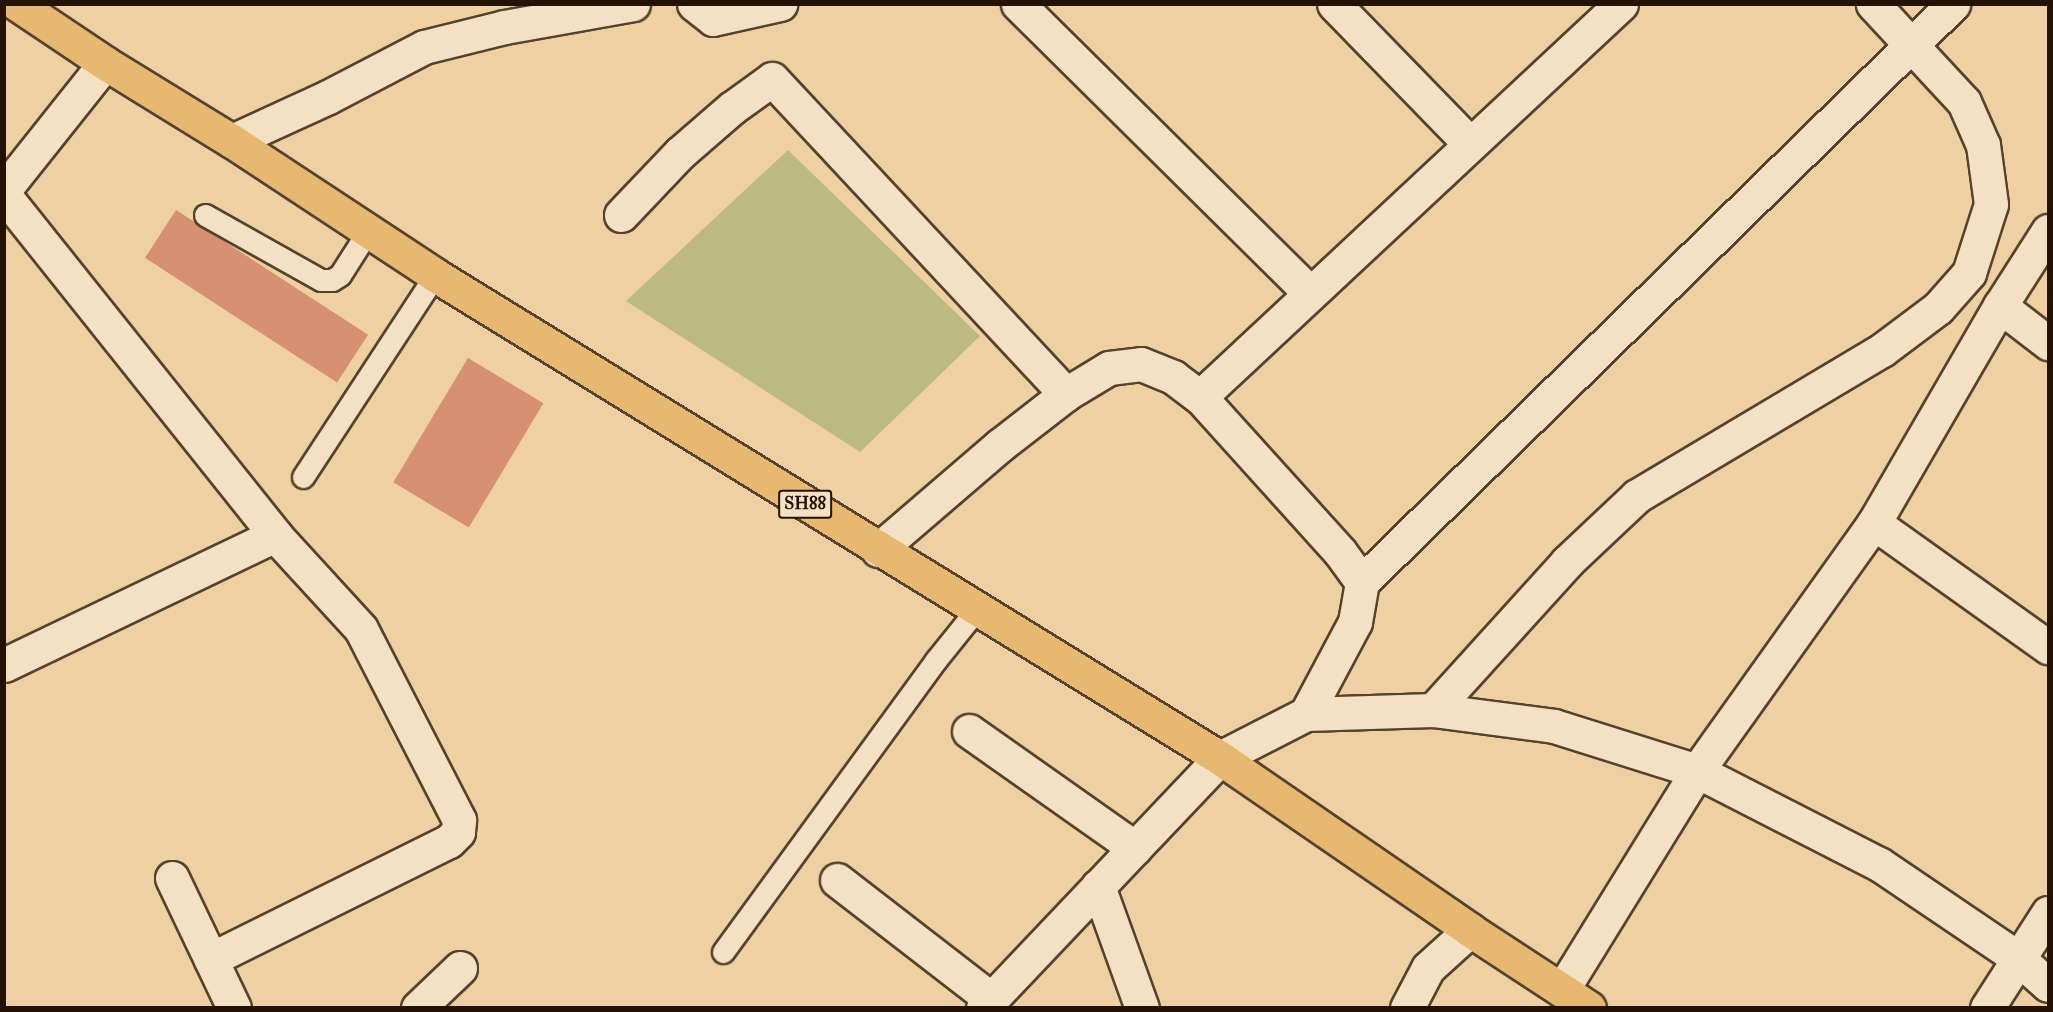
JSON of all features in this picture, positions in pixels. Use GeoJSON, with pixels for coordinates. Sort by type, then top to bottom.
{"type":"FeatureCollection","features":[{"type":"Feature","properties":{"kind":"main road","name":"SH88"},"geometry":{"type":"LineString","coordinates":[[17,4],[105,63],[232,141],[435,275],[878,550],[1220,758],[1470,930],[1589,1008]]}},
{"type":"Feature","properties":{"kind":"street"},"geometry":{"type":"LineString","coordinates":[[232,141],[328,97],[486,17],[633,4]]}},
{"type":"Feature","properties":{"kind":"street"},"geometry":{"type":"LineString","coordinates":[[694,4],[713,19],[780,4]]}},
{"type":"Feature","properties":{"kind":"street"},"geometry":{"type":"LineString","coordinates":[[1018,4],[1310,294]]}},
{"type":"Feature","properties":{"kind":"street"},"geometry":{"type":"LineString","coordinates":[[1334,4],[1470,144]]}},
{"type":"Feature","properties":{"kind":"street"},"geometry":{"type":"LineString","coordinates":[[1200,397],[1621,4]]}},
{"type":"Feature","properties":{"kind":"street"},"geometry":{"type":"LineString","coordinates":[[1433,710],[1568,561],[1637,496],[1882,350],[1938,308],[1969,273],[1991,204],[1983,145],[1964,102],[1873,4]]}},
{"type":"Feature","properties":{"kind":"street"},"geometry":{"type":"LineString","coordinates":[[1306,714],[1355,622],[1362,582],[1953,4]]}},
{"type":"Feature","properties":{"kind":"street"},"geometry":{"type":"LineString","coordinates":[[4,190],[105,63]]}},
{"type":"Feature","properties":{"kind":"street"},"geometry":{"type":"LineString","coordinates":[[621,215],[680,153],[732,108],[772,79],[1066,394]]}},
{"type":"Feature","properties":{"kind":"street"},"geometry":{"type":"LineString","coordinates":[[4,195],[275,535],[361,629],[459,820],[458,832],[449,841],[211,959]]}},
{"type":"Feature","properties":{"kind":"street"},"geometry":{"type":"LineString","coordinates":[[1562,990],[1697,771],[1874,523],[2000,306],[2049,231]]}},
{"type":"Feature","properties":{"kind":"street"},"geometry":{"type":"LineString","coordinates":[[2000,306],[2049,342]]}},
{"type":"Feature","properties":{"kind":"street"},"geometry":{"type":"LineString","coordinates":[[878,550],[999,446],[1066,394],[1109,368],[1141,364],[1173,377],[1200,397],[1340,552],[1362,582]]}},
{"type":"Feature","properties":{"kind":"street"},"geometry":{"type":"LineString","coordinates":[[1874,523],[2049,647]]}},
{"type":"Feature","properties":{"kind":"street"},"geometry":{"type":"LineString","coordinates":[[4,665],[275,535]]}},
{"type":"Feature","properties":{"kind":"street"},"geometry":{"type":"LineString","coordinates":[[837,880],[987,1003],[1220,758],[1306,714],[1433,710],[1554,726],[1697,771],[1879,864],[2018,958],[2049,985]]}},
{"type":"Feature","properties":{"kind":"street"},"geometry":{"type":"LineString","coordinates":[[969,730],[1135,848]]}},
{"type":"Feature","properties":{"kind":"street"},"geometry":{"type":"LineString","coordinates":[[172,878],[234,1008]]}},
{"type":"Feature","properties":{"kind":"street"},"geometry":{"type":"LineString","coordinates":[[1098,886],[1142,1008]]}},
{"type":"Feature","properties":{"kind":"street"},"geometry":{"type":"LineString","coordinates":[[1987,1008],[2049,913]]}},
{"type":"Feature","properties":{"kind":"street"},"geometry":{"type":"LineString","coordinates":[[1407,1008],[1428,968],[1470,930]]}},
{"type":"Feature","properties":{"kind":"street"},"geometry":{"type":"LineString","coordinates":[[418,1008],[460,968]]}},
{"type":"Feature","properties":{"kind":"lane"},"geometry":{"type":"LineString","coordinates":[[205,215],[321,280],[332,280],[340,275],[368,231]]}},
{"type":"Feature","properties":{"kind":"lane"},"geometry":{"type":"LineString","coordinates":[[303,477],[435,275]]}},
{"type":"Feature","properties":{"kind":"lane"},"geometry":{"type":"LineString","coordinates":[[723,952],[936,660],[977,609]]}},
{"type":"Feature","properties":{"kind":"shaded area"},"geometry":{"type":"Polygon","coordinates":[[[788,150],[980,336],[860,452],[626,301],[788,150]]]}},
{"type":"Feature","properties":{"kind":"building"},"geometry":{"type":"Polygon","coordinates":[[[176,210],[368,335],[337,383],[145,258],[176,210]]]}},
{"type":"Feature","properties":{"kind":"building"},"geometry":{"type":"Polygon","coordinates":[[[468,358],[543,403],[469,528],[393,482],[468,358]]]}}]}
